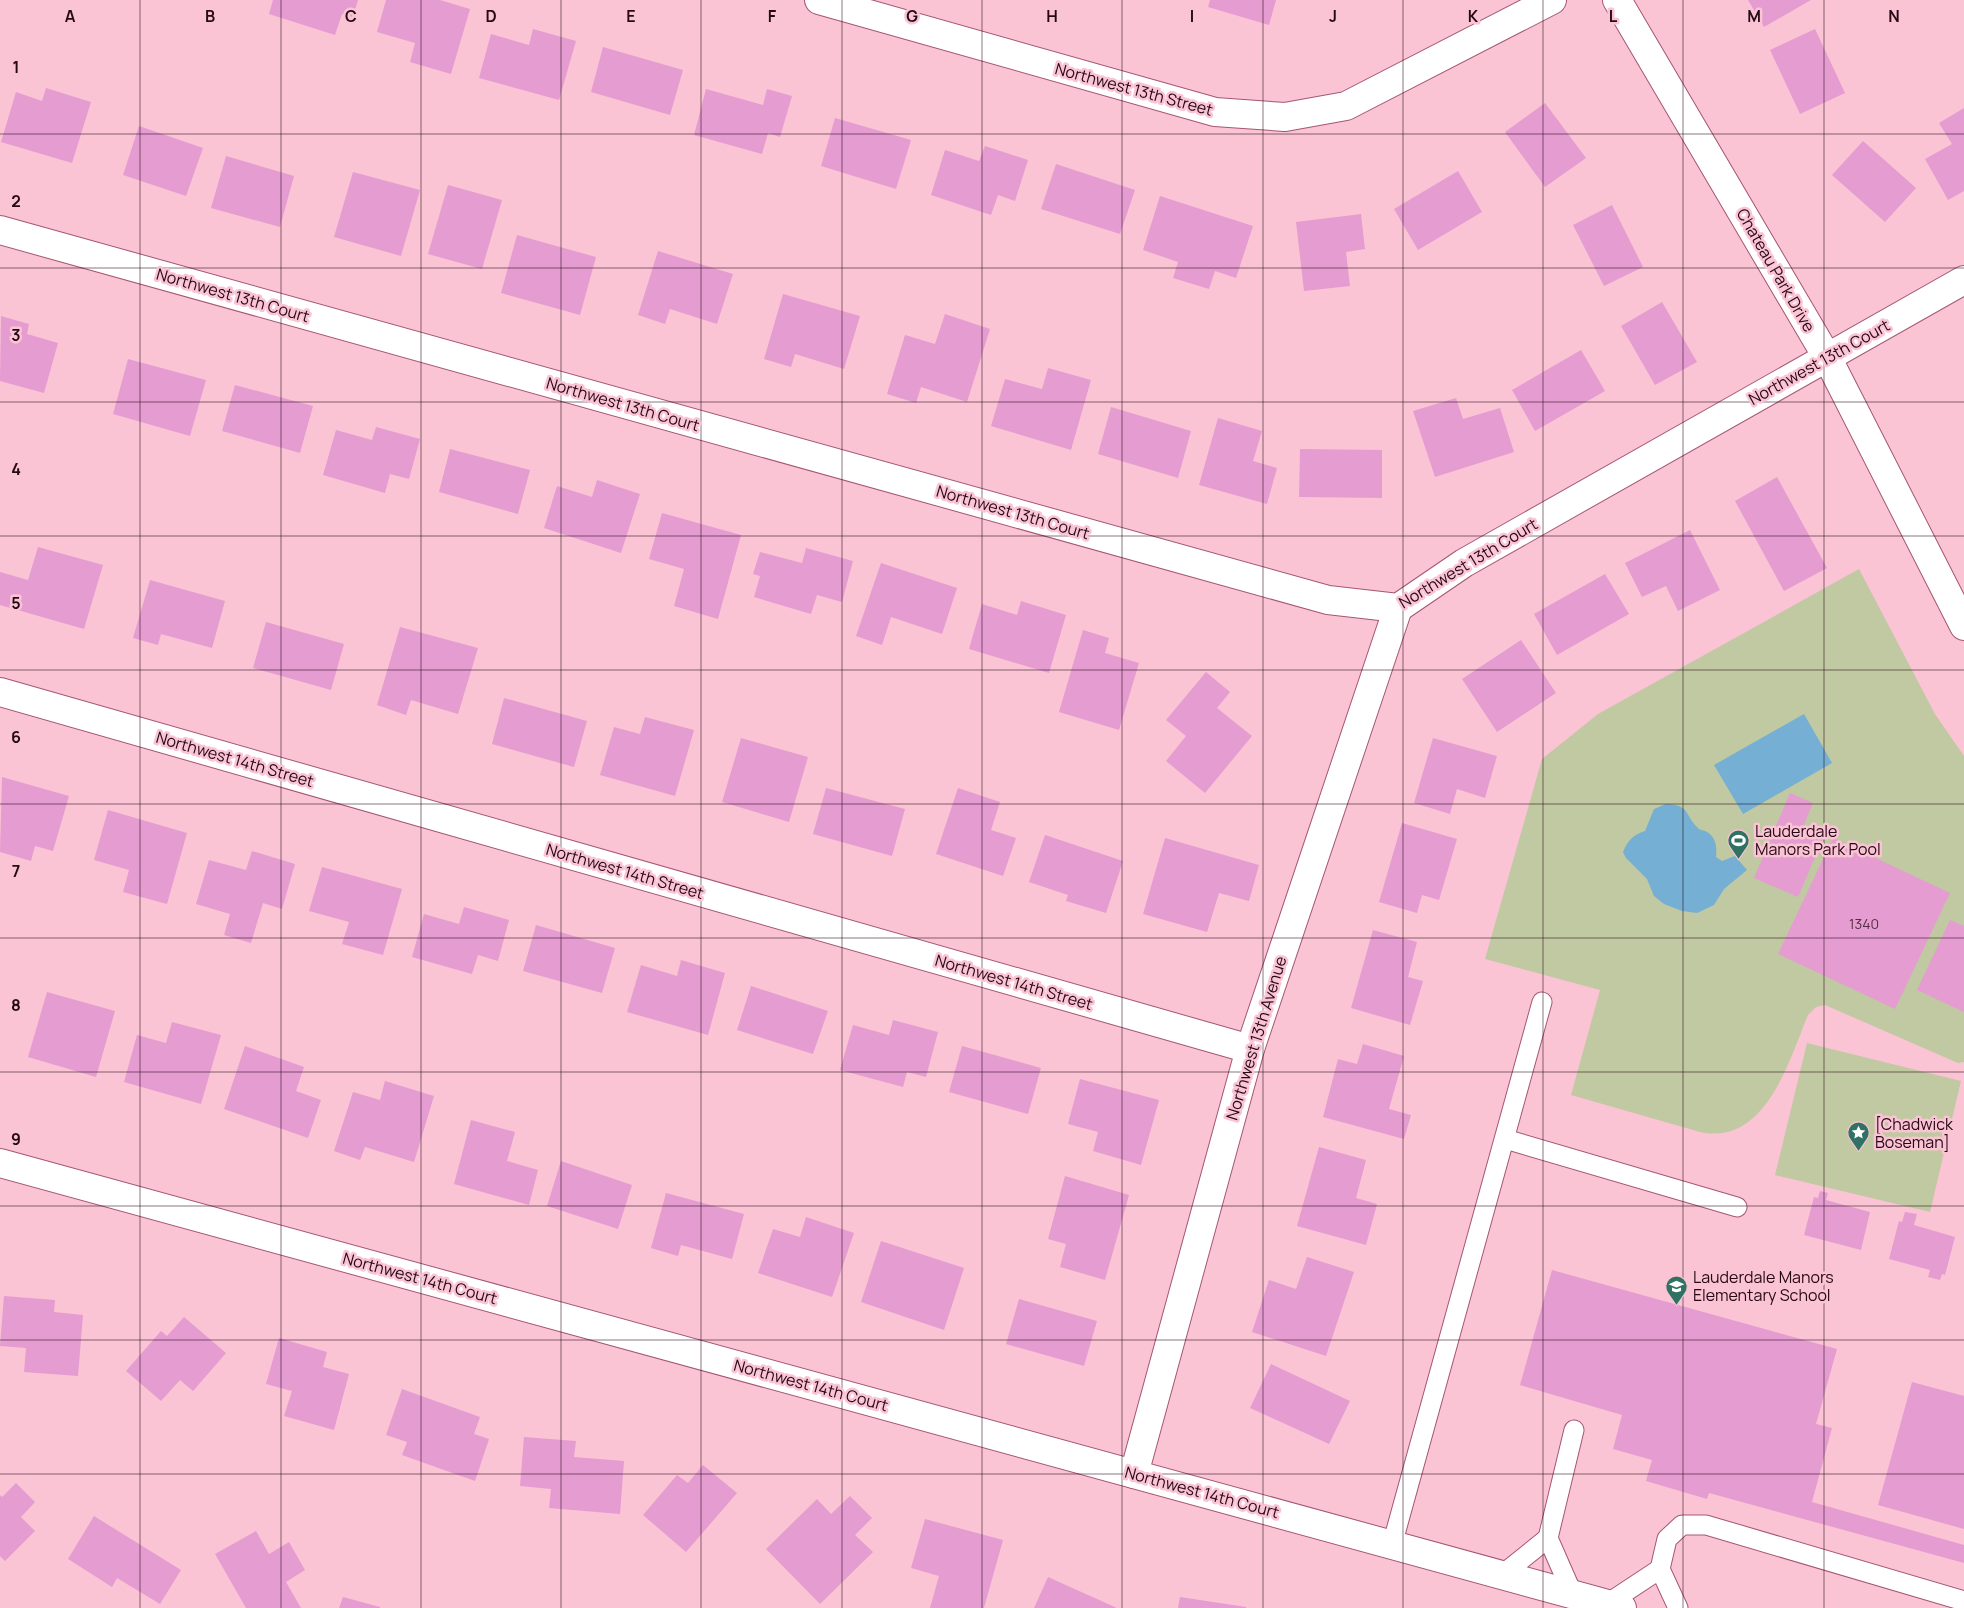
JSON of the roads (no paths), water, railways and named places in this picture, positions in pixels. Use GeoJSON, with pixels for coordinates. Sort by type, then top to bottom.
{"type":"FeatureCollection","features":[{"type":"Feature","properties":{"kind":"street","name":"Northwest 13th Street"},"geometry":{"type":"LineString","coordinates":[[819,0],[1215,112],[1285,117],[1346,106],[1552,0]]}},
{"type":"Feature","properties":{"kind":"street","name":"Chateau Park Drive"},"geometry":{"type":"LineString","coordinates":[[1617,0],[1827,357],[1964,626]]}},
{"type":"Feature","properties":{"kind":"street","name":"Northwest 13th Court"},"geometry":{"type":"LineString","coordinates":[[0,230],[1328,600],[1398,608],[1464,563],[1964,280]]}},
{"type":"Feature","properties":{"kind":"street","name":"Northwest 13th Avenue"},"geometry":{"type":"LineString","coordinates":[[1134,1474],[1250,1049],[1398,608]]}},
{"type":"Feature","properties":{"kind":"street","name":"Northwest 14th Street"},"geometry":{"type":"LineString","coordinates":[[0,692],[1250,1049]]}},
{"type":"Feature","properties":{"kind":"street","name":"Northwest 14th Court"},"geometry":{"type":"LineString","coordinates":[[0,1163],[1615,1606]]}},
{"type":"Feature","properties":{"kind":"lane"},"geometry":{"type":"LineString","coordinates":[[1392,1545],[1542,1002]]}},
{"type":"Feature","properties":{"kind":"lane"},"geometry":{"type":"LineString","coordinates":[[1505,1139],[1737,1207]]}},
{"type":"Feature","properties":{"kind":"lane"},"geometry":{"type":"LineString","coordinates":[[1573,1595],[1548,1538],[1574,1430]]}},
{"type":"Feature","properties":{"kind":"lane"},"geometry":{"type":"LineString","coordinates":[[1615,1606],[1660,1569],[1667,1539],[1682,1525],[1706,1525],[1964,1601]]}},
{"type":"Feature","properties":{"kind":"lane"},"geometry":{"type":"LineString","coordinates":[[1502,1575],[1548,1538]]}},
{"type":"Feature","properties":{"kind":"lane"},"geometry":{"type":"LineString","coordinates":[[1660,1569],[1678,1608]]}},
{"type":"Feature","properties":{"kind":"water"},"geometry":{"type":"Polygon","coordinates":[[[1804,714],[1832,763],[1743,814],[1714,765],[1804,714]]]}},
{"type":"Feature","properties":{"kind":"water"},"geometry":{"type":"Polygon","coordinates":[[[1666,804],[1680,806],[1699,829],[1712,836],[1716,845],[1716,857],[1722,861],[1735,856],[1747,870],[1724,889],[1714,905],[1697,913],[1682,911],[1664,904],[1654,896],[1647,879],[1626,858],[1623,852],[1631,839],[1645,831],[1654,809],[1666,804]]]}},
{"type":"Feature","properties":{"kind":"place","name":"Lauderdale Manors Park Pool"},"geometry":{"type":"Point","coordinates":[1739,859]}},
{"type":"Feature","properties":{"kind":"place","name":"[Chadwick Boseman]"},"geometry":{"type":"Point","coordinates":[1859,1152]}},
{"type":"Feature","properties":{"kind":"place","name":"Lauderdale Manors Elementary School"},"geometry":{"type":"Point","coordinates":[1677,1305]}}]}
